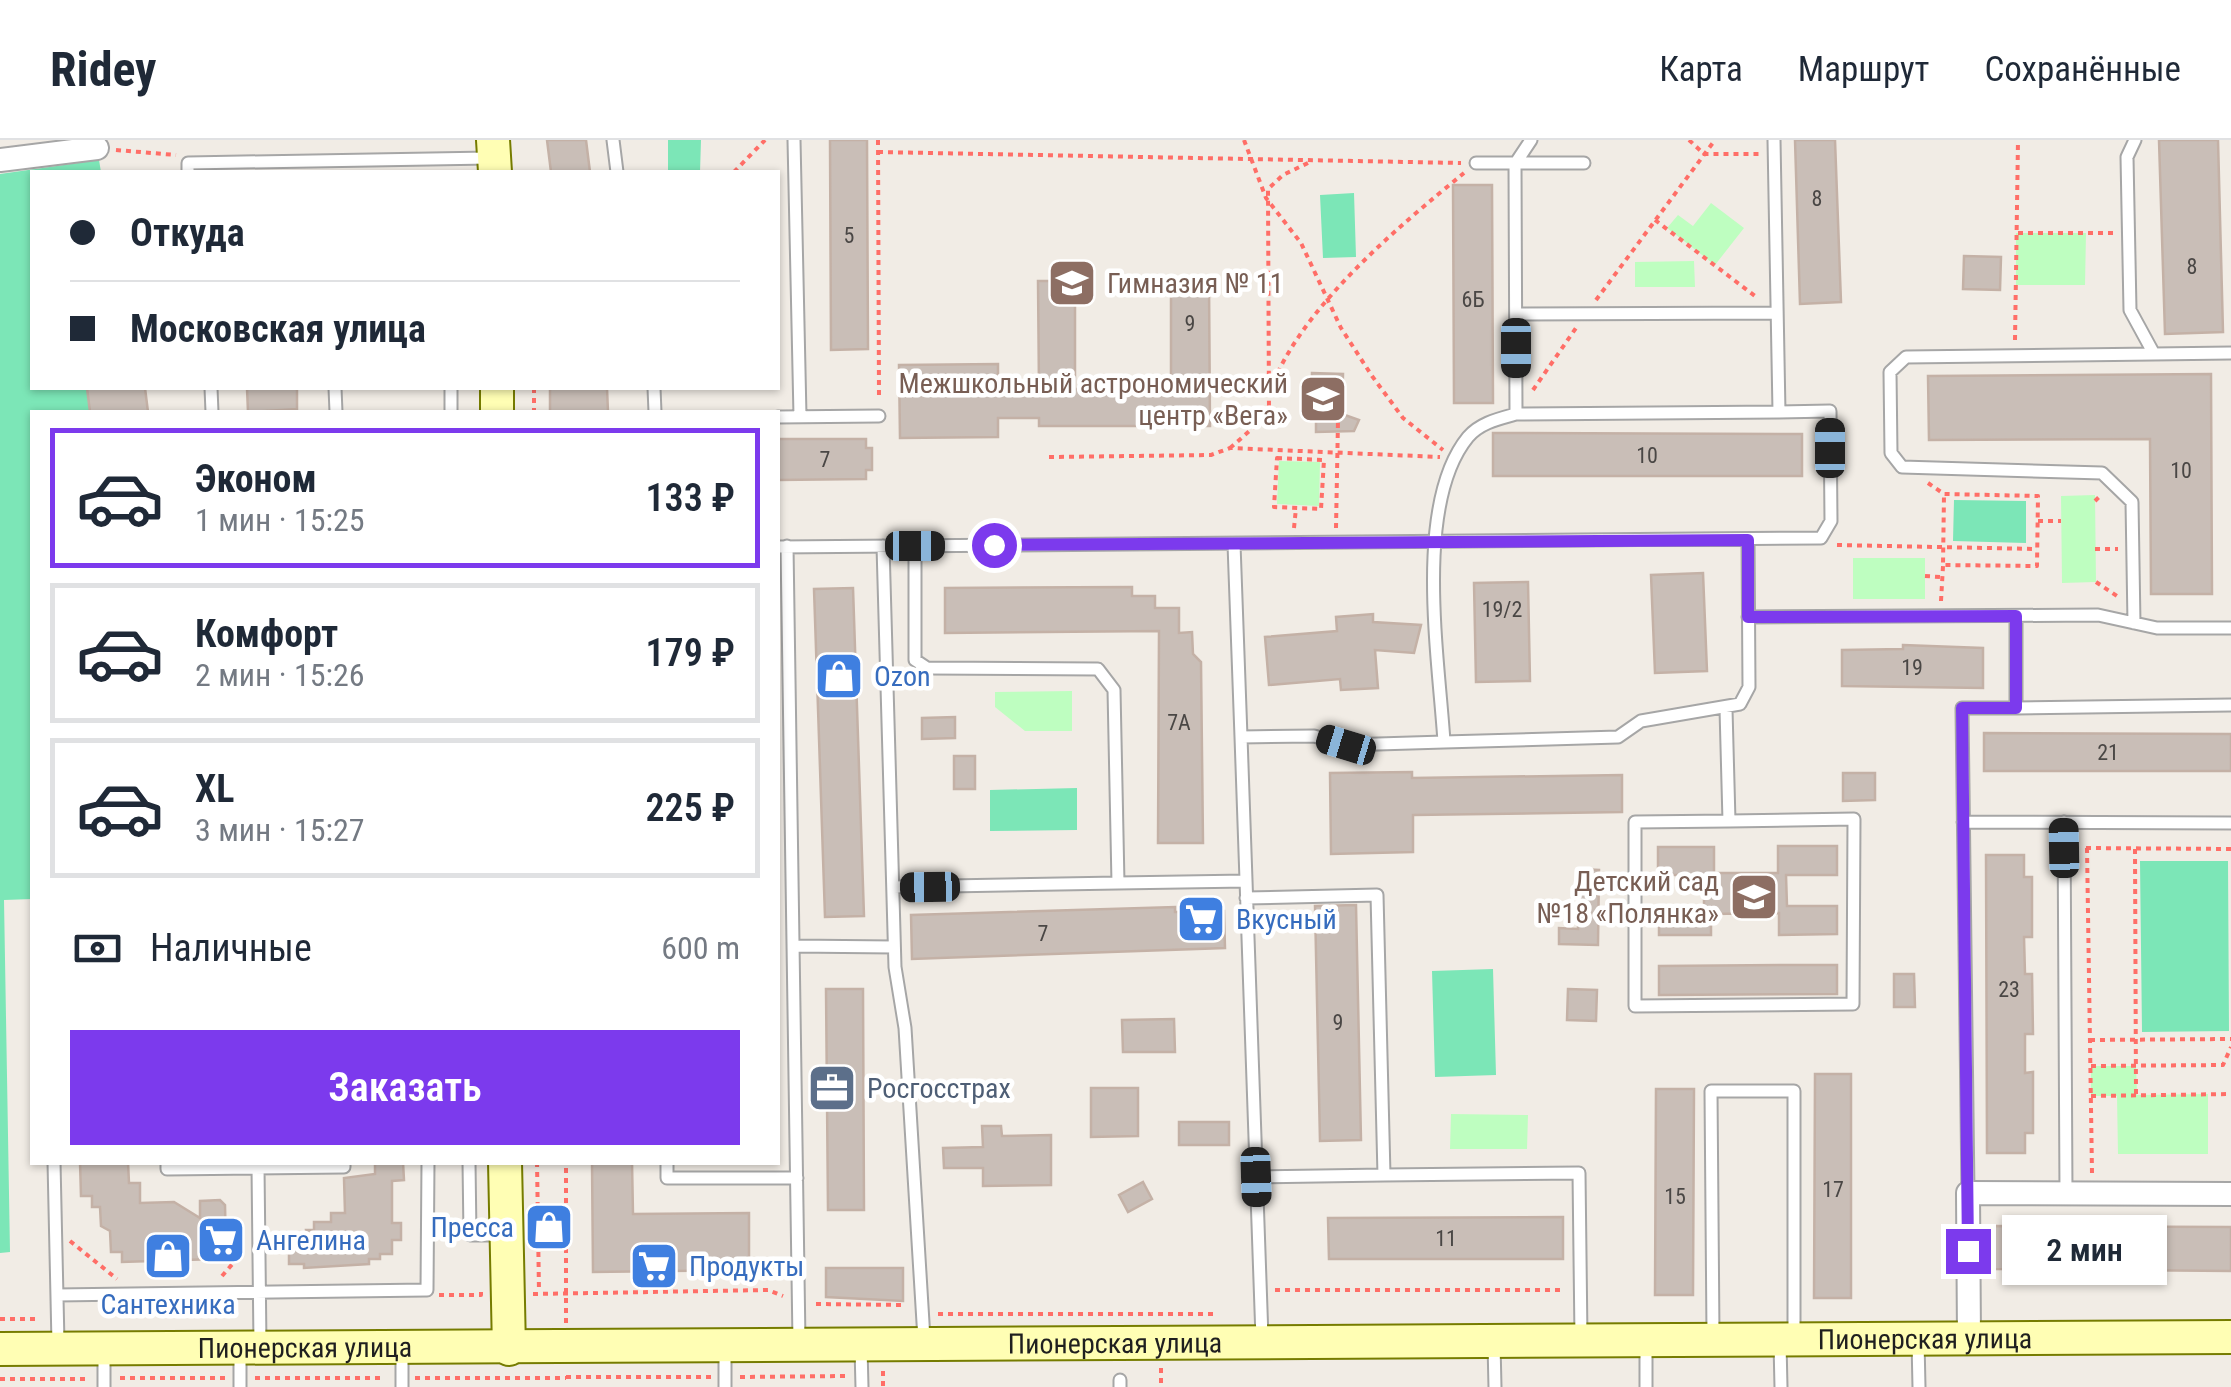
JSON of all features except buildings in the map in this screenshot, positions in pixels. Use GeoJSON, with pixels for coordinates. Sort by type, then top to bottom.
{"type":"FeatureCollection","features":[{"type":"Feature","properties":{"kind":"street"},"geometry":{"type":"LineString","coordinates":[[0,160],[97,148]]}},
{"type":"Feature","properties":{"kind":"street"},"geometry":{"type":"LineString","coordinates":[[505,1165],[509,1349]]}},
{"type":"Feature","properties":{"kind":"street"},"geometry":{"type":"LineString","coordinates":[[1969,1338],[1968,1193],[2231,1194]]}},
{"type":"Feature","properties":{"kind":"street","name":"Пионерская улица"},"geometry":{"type":"LineString","coordinates":[[0,1349],[58,1349],[104,1372],[245,1366],[402,1371],[509,1349],[799,1345],[872,1353],[923,1329],[1262,1341],[2231,1337]]}},
{"type":"Feature","properties":{"kind":"lane"},"geometry":{"type":"LineString","coordinates":[[613,140],[617,170]]}},
{"type":"Feature","properties":{"kind":"lane"},"geometry":{"type":"LineString","coordinates":[[794,140],[800,416]]}},
{"type":"Feature","properties":{"kind":"lane"},"geometry":{"type":"LineString","coordinates":[[1516,414],[1514,164],[1531,140]]}},
{"type":"Feature","properties":{"kind":"lane"},"geometry":{"type":"LineString","coordinates":[[2135,140],[2127,157],[2130,310],[2154,354]]}},
{"type":"Feature","properties":{"kind":"lane"},"geometry":{"type":"LineString","coordinates":[[1774,147],[1779,412]]}},
{"type":"Feature","properties":{"kind":"lane"},"geometry":{"type":"LineString","coordinates":[[188,170],[188,163],[390,160],[449,166],[494,157]]}},
{"type":"Feature","properties":{"kind":"lane"},"geometry":{"type":"LineString","coordinates":[[390,160],[401,170]]}},
{"type":"Feature","properties":{"kind":"lane"},"geometry":{"type":"LineString","coordinates":[[1476,164],[1584,164]]}},
{"type":"Feature","properties":{"kind":"lane"},"geometry":{"type":"LineString","coordinates":[[1517,314],[1777,313]]}},
{"type":"Feature","properties":{"kind":"lane"},"geometry":{"type":"LineString","coordinates":[[2134,623],[2132,502],[2102,473],[1908,469],[1892,458],[1890,372],[1899,360],[2231,353]]}},
{"type":"Feature","properties":{"kind":"lane"},"geometry":{"type":"LineString","coordinates":[[799,1345],[782,546],[915,546],[1432,542],[1812,540],[1829,530],[1831,521],[1830,411],[1516,414],[1479,428],[1454,460],[1432,542],[1444,742]]}},
{"type":"Feature","properties":{"kind":"lane"},"geometry":{"type":"LineString","coordinates":[[780,416],[879,416]]}},
{"type":"Feature","properties":{"kind":"lane"},"geometry":{"type":"LineString","coordinates":[[1241,738],[1314,736],[1346,745],[1618,737],[1641,721],[1726,709],[1747,696],[1748,540]]}},
{"type":"Feature","properties":{"kind":"lane"},"geometry":{"type":"LineString","coordinates":[[1234,544],[1262,1341]]}},
{"type":"Feature","properties":{"kind":"lane"},"geometry":{"type":"LineString","coordinates":[[883,546],[894,947],[905,1028],[923,1329]]}},
{"type":"Feature","properties":{"kind":"lane"},"geometry":{"type":"LineString","coordinates":[[915,546],[916,660],[927,668],[1098,669],[1114,690],[1118,883]]}},
{"type":"Feature","properties":{"kind":"lane"},"geometry":{"type":"LineString","coordinates":[[1748,617],[2098,615],[2158,628],[2231,628]]}},
{"type":"Feature","properties":{"kind":"lane"},"geometry":{"type":"LineString","coordinates":[[2016,616],[2016,708]]}},
{"type":"Feature","properties":{"kind":"lane"},"geometry":{"type":"LineString","coordinates":[[1968,1193],[1962,708],[2231,705]]}},
{"type":"Feature","properties":{"kind":"lane"},"geometry":{"type":"LineString","coordinates":[[1726,709],[1729,821]]}},
{"type":"Feature","properties":{"kind":"lane"},"geometry":{"type":"LineString","coordinates":[[1854,820],[1853,1004],[1636,1006],[1636,822],[1729,821],[1854,820]]}},
{"type":"Feature","properties":{"kind":"lane"},"geometry":{"type":"LineString","coordinates":[[1964,822],[2231,823]]}},
{"type":"Feature","properties":{"kind":"lane"},"geometry":{"type":"LineString","coordinates":[[2064,822],[2066,1194]]}},
{"type":"Feature","properties":{"kind":"lane"},"geometry":{"type":"LineString","coordinates":[[893,888],[1246,881]]}},
{"type":"Feature","properties":{"kind":"lane"},"geometry":{"type":"LineString","coordinates":[[1246,898],[1377,894],[1384,1175]]}},
{"type":"Feature","properties":{"kind":"lane"},"geometry":{"type":"LineString","coordinates":[[793,946],[894,947]]}},
{"type":"Feature","properties":{"kind":"lane"},"geometry":{"type":"LineString","coordinates":[[1714,1340],[1711,1091],[1794,1091],[1787,1339],[1781,1387]]}},
{"type":"Feature","properties":{"kind":"lane"},"geometry":{"type":"LineString","coordinates":[[54,1165],[58,1349]]}},
{"type":"Feature","properties":{"kind":"lane"},"geometry":{"type":"LineString","coordinates":[[167,1165],[344,1165]]}},
{"type":"Feature","properties":{"kind":"lane"},"geometry":{"type":"LineString","coordinates":[[57,1299],[427,1290],[428,1165]]}},
{"type":"Feature","properties":{"kind":"lane"},"geometry":{"type":"LineString","coordinates":[[469,1165],[470,1235],[506,1234]]}},
{"type":"Feature","properties":{"kind":"lane"},"geometry":{"type":"LineString","coordinates":[[667,1165],[667,1178],[797,1178]]}},
{"type":"Feature","properties":{"kind":"lane"},"geometry":{"type":"LineString","coordinates":[[245,1366],[260,1292],[258,1168]]}},
{"type":"Feature","properties":{"kind":"lane"},"geometry":{"type":"LineString","coordinates":[[1256,1177],[1579,1173],[1580,1340]]}},
{"type":"Feature","properties":{"kind":"lane"},"geometry":{"type":"LineString","coordinates":[[1918,1338],[1919,1387]]}},
{"type":"Feature","properties":{"kind":"lane"},"geometry":{"type":"LineString","coordinates":[[1494,1340],[1495,1387]]}},
{"type":"Feature","properties":{"kind":"lane"},"geometry":{"type":"LineString","coordinates":[[1646,1340],[1646,1387]]}},
{"type":"Feature","properties":{"kind":"lane"},"geometry":{"type":"LineString","coordinates":[[725,1346],[725,1387]]}},
{"type":"Feature","properties":{"kind":"lane"},"geometry":{"type":"LineString","coordinates":[[862,1387],[872,1353]]}},
{"type":"Feature","properties":{"kind":"path"},"geometry":{"type":"LineString","coordinates":[[736,170],[765,140]]}},
{"type":"Feature","properties":{"kind":"path"},"geometry":{"type":"LineString","coordinates":[[878,140],[879,416]]}},
{"type":"Feature","properties":{"kind":"path"},"geometry":{"type":"LineString","coordinates":[[1244,140],[1266,198],[1301,243],[1329,303],[1403,418],[1454,460]]}},
{"type":"Feature","properties":{"kind":"path"},"geometry":{"type":"LineString","coordinates":[[1690,140],[1704,154]]}},
{"type":"Feature","properties":{"kind":"path"},"geometry":{"type":"LineString","coordinates":[[1704,154],[1706,140]]}},
{"type":"Feature","properties":{"kind":"path"},"geometry":{"type":"LineString","coordinates":[[1516,414],[1714,140]]}},
{"type":"Feature","properties":{"kind":"path"},"geometry":{"type":"LineString","coordinates":[[2014,356],[2018,140]]}},
{"type":"Feature","properties":{"kind":"path"},"geometry":{"type":"LineString","coordinates":[[1704,154],[1774,147]]}},
{"type":"Feature","properties":{"kind":"path"},"geometry":{"type":"LineString","coordinates":[[142,152],[180,156]]}},
{"type":"Feature","properties":{"kind":"path"},"geometry":{"type":"LineString","coordinates":[[878,152],[1476,164]]}},
{"type":"Feature","properties":{"kind":"path"},"geometry":{"type":"LineString","coordinates":[[1049,457],[1211,455],[1230,448],[1269,414],[1266,198],[1274,182],[1314,161]]}},
{"type":"Feature","properties":{"kind":"path"},"geometry":{"type":"LineString","coordinates":[[1269,395],[1277,372],[1362,259],[1476,164]]}},
{"type":"Feature","properties":{"kind":"path"},"geometry":{"type":"LineString","coordinates":[[1656,220],[1777,313]]}},
{"type":"Feature","properties":{"kind":"path"},"geometry":{"type":"LineString","coordinates":[[2016,233],[2128,233]]}},
{"type":"Feature","properties":{"kind":"path"},"geometry":{"type":"LineString","coordinates":[[1336,543],[1338,420]]}},
{"type":"Feature","properties":{"kind":"path"},"geometry":{"type":"LineString","coordinates":[[1230,448],[1426,454],[1454,460]]}},
{"type":"Feature","properties":{"kind":"path"},"geometry":{"type":"LineString","coordinates":[[1299,459],[1300,450]]}},
{"type":"Feature","properties":{"kind":"path"},"geometry":{"type":"LineString","coordinates":[[1276,458],[1299,459],[1324,460],[1321,509],[1274,507],[1276,458]]}},
{"type":"Feature","properties":{"kind":"path"},"geometry":{"type":"LineString","coordinates":[[1940,616],[1944,494],[2038,496],[2037,566],[1942,565]]}},
{"type":"Feature","properties":{"kind":"path"},"geometry":{"type":"LineString","coordinates":[[2038,522],[2061,522]]}},
{"type":"Feature","properties":{"kind":"path"},"geometry":{"type":"LineString","coordinates":[[1812,540],[1812,545],[2037,550]]}},
{"type":"Feature","properties":{"kind":"path"},"geometry":{"type":"LineString","coordinates":[[1990,548],[1990,566]]}},
{"type":"Feature","properties":{"kind":"path"},"geometry":{"type":"LineString","coordinates":[[2095,549],[2133,549]]}},
{"type":"Feature","properties":{"kind":"path"},"geometry":{"type":"LineString","coordinates":[[1925,576],[1942,576]]}},
{"type":"Feature","properties":{"kind":"path"},"geometry":{"type":"LineString","coordinates":[[2096,582],[2134,607]]}},
{"type":"Feature","properties":{"kind":"path"},"geometry":{"type":"LineString","coordinates":[[2064,848],[2231,849]]}},
{"type":"Feature","properties":{"kind":"path"},"geometry":{"type":"LineString","coordinates":[[2087,848],[2093,1194]]}},
{"type":"Feature","properties":{"kind":"path"},"geometry":{"type":"LineString","coordinates":[[2135,848],[2136,1095]]}},
{"type":"Feature","properties":{"kind":"path"},"geometry":{"type":"LineString","coordinates":[[1598,885],[1636,885]]}},
{"type":"Feature","properties":{"kind":"path"},"geometry":{"type":"LineString","coordinates":[[2090,1040],[2231,1040]]}},
{"type":"Feature","properties":{"kind":"path"},"geometry":{"type":"LineString","coordinates":[[2090,1066],[2223,1065],[2231,1048]]}},
{"type":"Feature","properties":{"kind":"path"},"geometry":{"type":"LineString","coordinates":[[2091,1096],[2231,1094]]}},
{"type":"Feature","properties":{"kind":"path"},"geometry":{"type":"LineString","coordinates":[[537,1165],[539,1292]]}},
{"type":"Feature","properties":{"kind":"path"},"geometry":{"type":"LineString","coordinates":[[55,1228],[123,1285]]}},
{"type":"Feature","properties":{"kind":"path"},"geometry":{"type":"LineString","coordinates":[[214,1293],[214,1285],[258,1235]]}},
{"type":"Feature","properties":{"kind":"path"},"geometry":{"type":"LineString","coordinates":[[524,1296],[539,1292],[768,1290],[798,1302],[907,1305],[923,1329],[1222,1314]]}},
{"type":"Feature","properties":{"kind":"path"},"geometry":{"type":"LineString","coordinates":[[1260,1298],[1270,1290],[1580,1290]]}},
{"type":"Feature","properties":{"kind":"path"},"geometry":{"type":"LineString","coordinates":[[0,1319],[40,1319],[57,1299]]}},
{"type":"Feature","properties":{"kind":"path"},"geometry":{"type":"LineString","coordinates":[[872,1353],[884,1387]]}},
{"type":"Feature","properties":{"kind":"path"},"geometry":{"type":"LineString","coordinates":[[0,1379],[245,1366],[566,1378]]}},
{"type":"Feature","properties":{"kind":"green space"},"geometry":{"type":"Polygon","coordinates":[[[668,140],[701,140],[700,170],[668,170],[668,140]]]}},
{"type":"Feature","properties":{"kind":"green space"},"geometry":{"type":"Polygon","coordinates":[[[99,160],[101,170],[30,170],[30,390],[87,390],[90,410],[30,410],[30,899],[4,900],[10,1252],[0,1253],[0,174],[99,160]]]}},
{"type":"Feature","properties":{"kind":"green space"},"geometry":{"type":"Polygon","coordinates":[[[1354,193],[1356,257],[1323,258],[1320,195],[1354,193]]]}},
{"type":"Feature","properties":{"kind":"green space"},"geometry":{"type":"Polygon","coordinates":[[[1711,203],[1744,228],[1715,265],[1667,228],[1678,215],[1693,226],[1711,203]]]}},
{"type":"Feature","properties":{"kind":"green space"},"geometry":{"type":"Polygon","coordinates":[[[2016,233],[2086,233],[2085,285],[2016,285],[2016,233]]]}},
{"type":"Feature","properties":{"kind":"green space"},"geometry":{"type":"Polygon","coordinates":[[[1694,261],[1695,287],[1635,287],[1635,262],[1694,261]]]}},
{"type":"Feature","properties":{"kind":"green space"},"geometry":{"type":"Polygon","coordinates":[[[1279,461],[1320,462],[1319,506],[1277,504],[1279,461]]]}},
{"type":"Feature","properties":{"kind":"green space"},"geometry":{"type":"Polygon","coordinates":[[[2095,495],[2096,582],[2062,583],[2061,496],[2095,495]]]}},
{"type":"Feature","properties":{"kind":"green space"},"geometry":{"type":"Polygon","coordinates":[[[1954,500],[2026,501],[2026,543],[1953,541],[1954,500]]]}},
{"type":"Feature","properties":{"kind":"green space"},"geometry":{"type":"Polygon","coordinates":[[[1853,558],[1925,558],[1925,599],[1853,599],[1853,558]]]}},
{"type":"Feature","properties":{"kind":"green space"},"geometry":{"type":"Polygon","coordinates":[[[1072,691],[1072,731],[1025,731],[995,707],[995,692],[1072,691]]]}},
{"type":"Feature","properties":{"kind":"green space"},"geometry":{"type":"Polygon","coordinates":[[[1077,788],[1077,830],[990,831],[990,790],[1077,788]]]}},
{"type":"Feature","properties":{"kind":"green space"},"geometry":{"type":"Polygon","coordinates":[[[2140,861],[2228,861],[2229,1031],[2142,1032],[2140,861]]]}},
{"type":"Feature","properties":{"kind":"green space"},"geometry":{"type":"Polygon","coordinates":[[[1493,969],[1496,1075],[1435,1077],[1432,971],[1493,969]]]}},
{"type":"Feature","properties":{"kind":"green space"},"geometry":{"type":"Polygon","coordinates":[[[2091,1066],[2136,1066],[2137,1095],[2208,1094],[2208,1154],[2118,1154],[2117,1096],[2091,1096],[2091,1066]]]}},
{"type":"Feature","properties":{"kind":"green space"},"geometry":{"type":"Polygon","coordinates":[[[1451,1114],[1528,1115],[1527,1149],[1450,1149],[1451,1114]]]}},
{"type":"Feature","properties":{"kind":"place","name":"Гимназия № 11"},"geometry":{"type":"Point","coordinates":[1072,283]}},
{"type":"Feature","properties":{"kind":"place","name":"Межшкольный астрономический центр «Вега»"},"geometry":{"type":"Point","coordinates":[1323,399]}},
{"type":"Feature","properties":{"kind":"place","name":"Ozon"},"geometry":{"type":"Point","coordinates":[839,676]}},
{"type":"Feature","properties":{"kind":"place","name":"Детский сад №18 «Полянка»"},"geometry":{"type":"Point","coordinates":[1754,897]}},
{"type":"Feature","properties":{"kind":"place","name":"Вкусный"},"geometry":{"type":"Point","coordinates":[1201,919]}},
{"type":"Feature","properties":{"kind":"place","name":"Росгосстрах"},"geometry":{"type":"Point","coordinates":[832,1088]}},
{"type":"Feature","properties":{"kind":"place","name":"Пресса"},"geometry":{"type":"Point","coordinates":[549,1227]}},
{"type":"Feature","properties":{"kind":"place","name":"Ангелина"},"geometry":{"type":"Point","coordinates":[221,1240]}},
{"type":"Feature","properties":{"kind":"place","name":"Сантехника"},"geometry":{"type":"Point","coordinates":[168,1256]}},
{"type":"Feature","properties":{"kind":"place","name":"Продукты"},"geometry":{"type":"Point","coordinates":[654,1266]}},
{"type":"Feature","properties":{"kind":"route"},"geometry":{"type":"LineString","coordinates":[[994,545],[1748,540],[1748,617],[2016,616],[2016,708],[1962,708],[1968,1251]]}}]}
